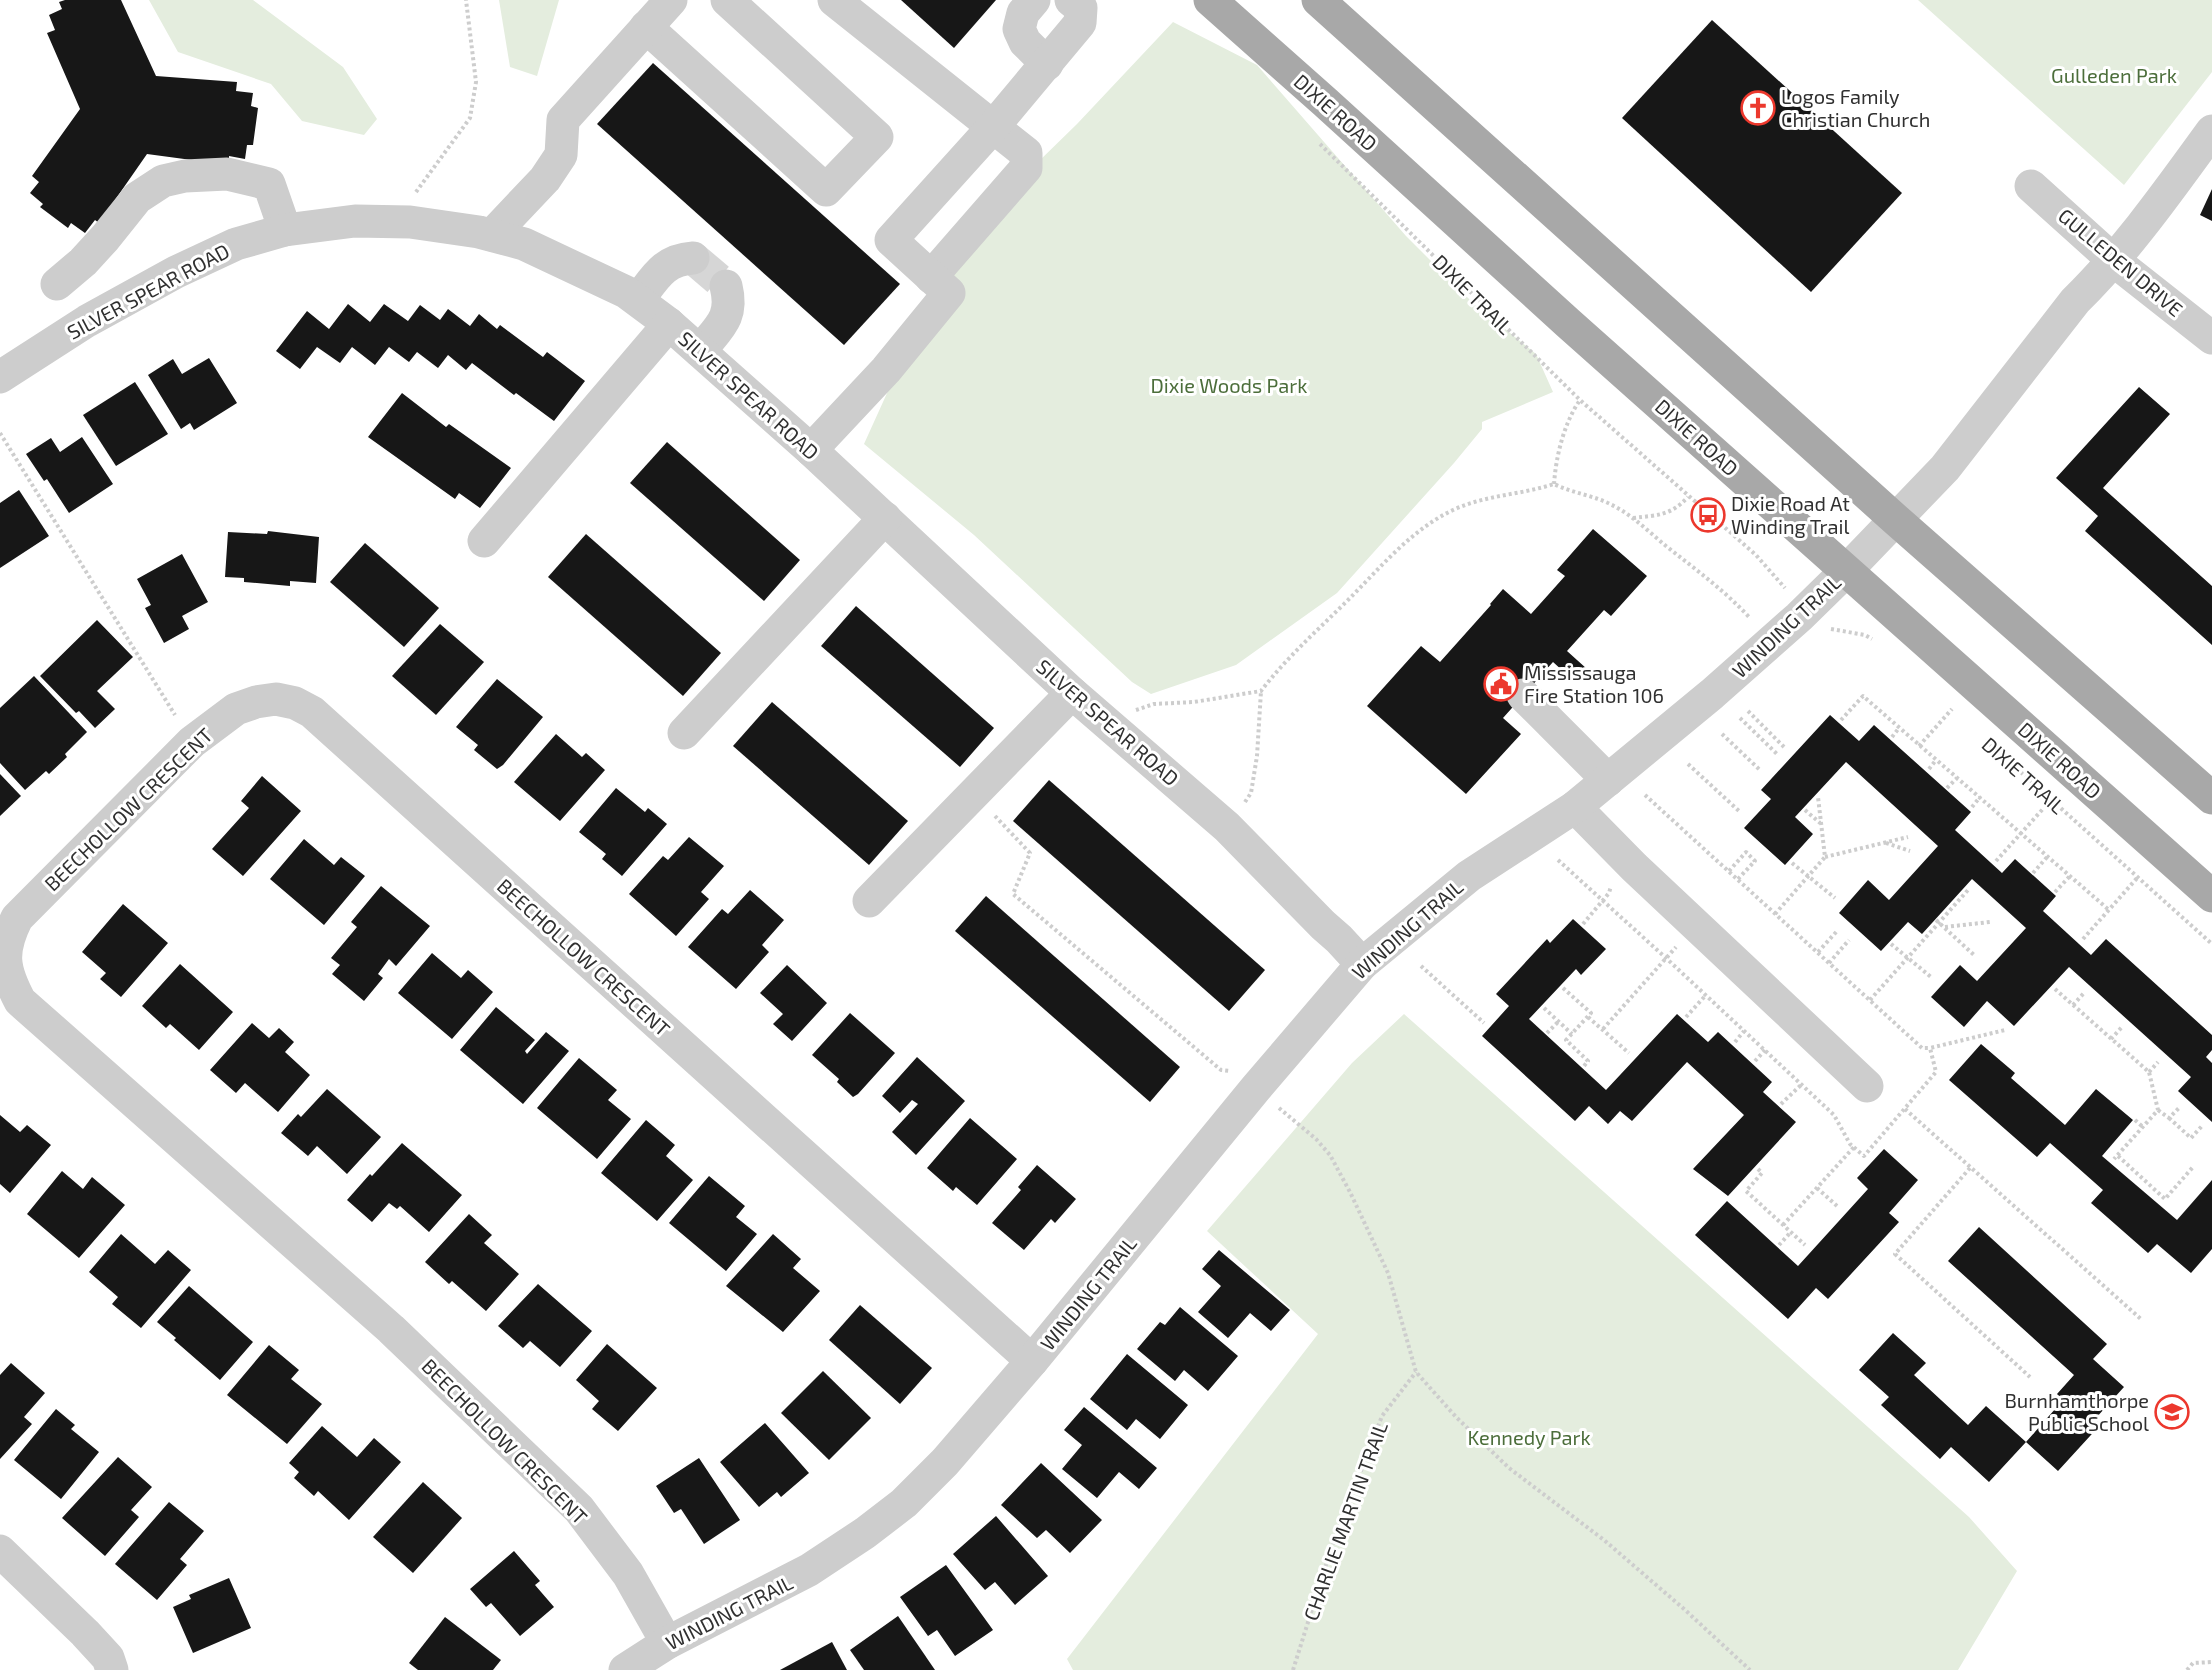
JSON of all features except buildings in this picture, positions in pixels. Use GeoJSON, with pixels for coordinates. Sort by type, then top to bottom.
{"type":"FeatureCollection","features":[{"type":"Feature","properties":{"kind":"main road","name":"DIXIE ROAD"},"geometry":{"type":"LineString","coordinates":[[1210,0],[1576,330],[2212,896]]}},
{"type":"Feature","properties":{"kind":"main road"},"geometry":{"type":"LineString","coordinates":[[1318,0],[1895,519],[2212,798]]}},
{"type":"Feature","properties":{"kind":"street"},"geometry":{"type":"LineString","coordinates":[[492,236],[546,179],[561,154],[563,120],[670,0]]}},
{"type":"Feature","properties":{"kind":"street"},"geometry":{"type":"LineString","coordinates":[[646,27],[826,190],[877,137],[728,0]]}},
{"type":"Feature","properties":{"kind":"street"},"geometry":{"type":"LineString","coordinates":[[834,0],[1026,153],[1026,168],[931,277]]}},
{"type":"Feature","properties":{"kind":"street"},"geometry":{"type":"LineString","coordinates":[[1034,0],[1023,13],[1019,29],[1025,42],[1047,63]]}},
{"type":"Feature","properties":{"kind":"street"},"geometry":{"type":"LineString","coordinates":[[811,450],[886,370],[949,293],[891,240],[993,127],[1080,23],[1080,3]]}},
{"type":"Feature","properties":{"kind":"street","name":"WINDING TRAIL"},"geometry":{"type":"LineString","coordinates":[[625,1670],[667,1643],[809,1570],[866,1533],[904,1503],[945,1462],[1032,1362],[1248,1097],[1362,964],[1469,876],[1575,807],[1712,694],[1799,617],[1847,570],[1945,468],[2074,302],[2140,229],[2212,131]]}},
{"type":"Feature","properties":{"kind":"street"},"geometry":{"type":"LineString","coordinates":[[57,284],[83,262],[136,198],[163,181],[185,176],[227,174],[269,184],[285,230]]}},
{"type":"Feature","properties":{"kind":"street","name":"GULLEDEN DRIVE"},"geometry":{"type":"LineString","coordinates":[[2031,186],[2113,260],[2212,338]]}},
{"type":"Feature","properties":{"kind":"street","name":"SILVER SPEAR ROAD"},"geometry":{"type":"LineString","coordinates":[[0,377],[87,321],[176,272],[236,244],[285,230],[355,221],[410,222],[492,236],[534,248],[626,292],[669,324],[811,450],[1072,693],[1227,827],[1362,964]]}},
{"type":"Feature","properties":{"kind":"street"},"geometry":{"type":"LineString","coordinates":[[638,300],[662,268],[681,259],[693,258]]}},
{"type":"Feature","properties":{"kind":"street"},"geometry":{"type":"LineString","coordinates":[[700,351],[725,318],[730,303],[726,286]]}},
{"type":"Feature","properties":{"kind":"street"},"geometry":{"type":"LineString","coordinates":[[484,540],[669,324]]}},
{"type":"Feature","properties":{"kind":"street"},"geometry":{"type":"LineString","coordinates":[[684,733],[885,518]]}},
{"type":"Feature","properties":{"kind":"street"},"geometry":{"type":"LineString","coordinates":[[869,901],[1072,693]]}},
{"type":"Feature","properties":{"kind":"street"},"geometry":{"type":"LineString","coordinates":[[1523,695],[1608,780]]}},
{"type":"Feature","properties":{"kind":"street","name":"BEECHOLLOW CRESCENT"},"geometry":{"type":"LineString","coordinates":[[667,1643],[628,1574],[579,1509],[391,1329],[20,1001],[8,980],[6,947],[8,936],[17,918],[192,742],[236,709],[256,702],[276,699],[295,703],[312,712],[1032,1362]]}},
{"type":"Feature","properties":{"kind":"street"},"geometry":{"type":"LineString","coordinates":[[1575,807],[1634,867],[1867,1086]]}},
{"type":"Feature","properties":{"kind":"street"},"geometry":{"type":"LineString","coordinates":[[0,1551],[85,1633],[108,1658],[112,1670]]}},
{"type":"Feature","properties":{"kind":"path"},"geometry":{"type":"LineString","coordinates":[[410,222],[416,192],[470,117],[476,82],[466,0]]}},
{"type":"Feature","properties":{"kind":"path","name":"DIXIE TRAIL"},"geometry":{"type":"LineString","coordinates":[[1318,142],[1580,400],[1756,555],[1778,581]]}},
{"type":"Feature","properties":{"kind":"path"},"geometry":{"type":"LineString","coordinates":[[1554,484],[1561,444],[1572,411],[1580,400]]}},
{"type":"Feature","properties":{"kind":"path"},"geometry":{"type":"LineString","coordinates":[[0,433],[192,742]]}},
{"type":"Feature","properties":{"kind":"path"},"geometry":{"type":"LineString","coordinates":[[1227,827],[1251,793],[1257,756],[1261,691],[1279,668],[1397,550],[1431,523],[1452,511],[1484,498],[1554,484],[1612,505],[1633,518],[1726,593],[1750,618]]}},
{"type":"Feature","properties":{"kind":"path"},"geometry":{"type":"LineString","coordinates":[[1633,518],[1667,514],[1678,508],[1688,496]]}},
{"type":"Feature","properties":{"kind":"path"},"geometry":{"type":"LineString","coordinates":[[1827,627],[1833,631],[1865,635],[1875,641]]}},
{"type":"Feature","properties":{"kind":"path"},"geometry":{"type":"LineString","coordinates":[[1115,729],[1139,707],[1217,699],[1261,691]]}},
{"type":"Feature","properties":{"kind":"path"},"geometry":{"type":"LineString","coordinates":[[1841,720],[1863,696],[2109,910]]}},
{"type":"Feature","properties":{"kind":"path"},"geometry":{"type":"LineString","coordinates":[[1943,702],[1960,717]]}},
{"type":"Feature","properties":{"kind":"path"},"geometry":{"type":"LineString","coordinates":[[1919,746],[1952,709]]}},
{"type":"Feature","properties":{"kind":"path"},"geometry":{"type":"LineString","coordinates":[[1748,711],[1784,747]]}},
{"type":"Feature","properties":{"kind":"path"},"geometry":{"type":"LineString","coordinates":[[1740,718],[1777,754]]}},
{"type":"Feature","properties":{"kind":"path"},"geometry":{"type":"LineString","coordinates":[[1892,737],[1899,728]]}},
{"type":"Feature","properties":{"kind":"path"},"geometry":{"type":"LineString","coordinates":[[1722,734],[1761,771]]}},
{"type":"Feature","properties":{"kind":"path","name":"DIXIE TRAIL"},"geometry":{"type":"LineString","coordinates":[[1985,740],[2212,944]]}},
{"type":"Feature","properties":{"kind":"path"},"geometry":{"type":"LineString","coordinates":[[1929,769],[1936,760]]}},
{"type":"Feature","properties":{"kind":"path"},"geometry":{"type":"LineString","coordinates":[[1688,764],[1739,811]]}},
{"type":"Feature","properties":{"kind":"path"},"geometry":{"type":"LineString","coordinates":[[1947,788],[1957,778]]}},
{"type":"Feature","properties":{"kind":"path"},"geometry":{"type":"LineString","coordinates":[[974,793],[1030,853],[1013,894],[1221,1070],[1236,1072]]}},
{"type":"Feature","properties":{"kind":"path"},"geometry":{"type":"LineString","coordinates":[[1646,795],[1922,1048],[1930,1048]]}},
{"type":"Feature","properties":{"kind":"path"},"geometry":{"type":"LineString","coordinates":[[1818,797],[1825,857]]}},
{"type":"Feature","properties":{"kind":"path"},"geometry":{"type":"LineString","coordinates":[[1972,807],[1980,797]]}},
{"type":"Feature","properties":{"kind":"path"},"geometry":{"type":"LineString","coordinates":[[1996,861],[2051,800]]}},
{"type":"Feature","properties":{"kind":"path"},"geometry":{"type":"LineString","coordinates":[[1805,810],[1821,824]]}},
{"type":"Feature","properties":{"kind":"path"},"geometry":{"type":"LineString","coordinates":[[1775,914],[1825,857],[1908,837]]}},
{"type":"Feature","properties":{"kind":"path"},"geometry":{"type":"LineString","coordinates":[[1885,842],[1910,851]]}},
{"type":"Feature","properties":{"kind":"path"},"geometry":{"type":"LineString","coordinates":[[1729,871],[1746,852],[1755,861],[1737,879]]}},
{"type":"Feature","properties":{"kind":"path"},"geometry":{"type":"LineString","coordinates":[[2033,873],[2048,856]]}},
{"type":"Feature","properties":{"kind":"path"},"geometry":{"type":"LineString","coordinates":[[1792,863],[1836,898]]}},
{"type":"Feature","properties":{"kind":"path"},"geometry":{"type":"LineString","coordinates":[[1583,924],[1609,893],[1612,882],[1624,877],[1634,867]]}},
{"type":"Feature","properties":{"kind":"path"},"geometry":{"type":"LineString","coordinates":[[2055,892],[2070,876]]}},
{"type":"Feature","properties":{"kind":"path"},"geometry":{"type":"LineString","coordinates":[[2083,939],[2138,877]]}},
{"type":"Feature","properties":{"kind":"path"},"geometry":{"type":"LineString","coordinates":[[1870,1000],[1968,890]]}},
{"type":"Feature","properties":{"kind":"path"},"geometry":{"type":"LineString","coordinates":[[1938,921],[1974,955]]}},
{"type":"Feature","properties":{"kind":"path"},"geometry":{"type":"LineString","coordinates":[[1944,927],[1990,922]]}},
{"type":"Feature","properties":{"kind":"path"},"geometry":{"type":"LineString","coordinates":[[1603,1029],[1696,925]]}},
{"type":"Feature","properties":{"kind":"path"},"geometry":{"type":"LineString","coordinates":[[1818,952],[1838,930]]}},
{"type":"Feature","properties":{"kind":"path"},"geometry":{"type":"LineString","coordinates":[[1829,963],[1850,940]]}},
{"type":"Feature","properties":{"kind":"path"},"geometry":{"type":"LineString","coordinates":[[1891,944],[1931,977]]}},
{"type":"Feature","properties":{"kind":"path"},"geometry":{"type":"LineString","coordinates":[[1421,966],[1484,1023]]}},
{"type":"Feature","properties":{"kind":"path"},"geometry":{"type":"LineString","coordinates":[[1563,988],[1591,1013],[1566,1040],[1588,1061],[1584,1066]]}},
{"type":"Feature","properties":{"kind":"path"},"geometry":{"type":"LineString","coordinates":[[2055,989],[2149,1072],[2158,1110],[2191,1138],[2202,1126]]}},
{"type":"Feature","properties":{"kind":"path"},"geometry":{"type":"LineString","coordinates":[[2073,1005],[2084,993]]}},
{"type":"Feature","properties":{"kind":"path"},"geometry":{"type":"LineString","coordinates":[[1686,1017],[1706,995]]}},
{"type":"Feature","properties":{"kind":"path"},"geometry":{"type":"LineString","coordinates":[[1544,1008],[1572,1034]]}},
{"type":"Feature","properties":{"kind":"path"},"geometry":{"type":"LineString","coordinates":[[1588,1017],[1629,1053]]}},
{"type":"Feature","properties":{"kind":"path"},"geometry":{"type":"LineString","coordinates":[[1547,1033],[1558,1022]]}},
{"type":"Feature","properties":{"kind":"path"},"geometry":{"type":"LineString","coordinates":[[2111,1039],[2122,1026]]}},
{"type":"Feature","properties":{"kind":"path"},"geometry":{"type":"LineString","coordinates":[[1735,1042],[1745,1031]]}},
{"type":"Feature","properties":{"kind":"path"},"geometry":{"type":"LineString","coordinates":[[1755,1061],[1765,1050]]}},
{"type":"Feature","properties":{"kind":"path"},"geometry":{"type":"LineString","coordinates":[[2149,1072],[2158,1062]]}},
{"type":"Feature","properties":{"kind":"path"},"geometry":{"type":"LineString","coordinates":[[1781,1104],[1802,1084]]}},
{"type":"Feature","properties":{"kind":"path"},"geometry":{"type":"LineString","coordinates":[[1276,1106],[1316,1139],[1335,1164],[1388,1274],[1416,1372],[1456,1417],[1509,1468],[1604,1540],[1750,1670]]}},
{"type":"Feature","properties":{"kind":"path"},"geometry":{"type":"LineString","coordinates":[[2169,1118],[2179,1108]]}},
{"type":"Feature","properties":{"kind":"path"},"geometry":{"type":"LineString","coordinates":[[1905,1109],[2141,1319]]}},
{"type":"Feature","properties":{"kind":"path"},"geometry":{"type":"LineString","coordinates":[[2158,1110],[2116,1157],[2165,1199],[2193,1167]]}},
{"type":"Feature","properties":{"kind":"path"},"geometry":{"type":"LineString","coordinates":[[2135,1120],[2143,1127]]}},
{"type":"Feature","properties":{"kind":"path"},"geometry":{"type":"LineString","coordinates":[[1784,1225],[1854,1147]]}},
{"type":"Feature","properties":{"kind":"path"},"geometry":{"type":"LineString","coordinates":[[1970,1168],[1895,1254],[2030,1377]]}},
{"type":"Feature","properties":{"kind":"path"},"geometry":{"type":"LineString","coordinates":[[1758,1169],[1762,1173],[1746,1191],[1805,1245]]}},
{"type":"Feature","properties":{"kind":"path"},"geometry":{"type":"LineString","coordinates":[[1817,1188],[1837,1206]]}},
{"type":"Feature","properties":{"kind":"path"},"geometry":{"type":"LineString","coordinates":[[1779,1245],[1791,1232]]}},
{"type":"Feature","properties":{"kind":"path","name":"CHARLIE MARTIN TRAIL"},"geometry":{"type":"LineString","coordinates":[[1293,1670],[1330,1552],[1382,1416],[1416,1372]]}},
{"type":"Feature","properties":{"kind":"path"},"geometry":{"type":"LineString","coordinates":[[2187,1670],[2193,1664],[2212,1662]]}},
{"type":"Feature","properties":{"kind":"green space"},"geometry":{"type":"Polygon","coordinates":[[[149,0],[253,0],[343,67],[377,119],[364,135],[302,121],[271,84],[178,52],[149,0]]]}},
{"type":"Feature","properties":{"kind":"green space"},"geometry":{"type":"Polygon","coordinates":[[[499,0],[559,0],[537,76],[510,67],[499,0]]]}},
{"type":"Feature","properties":{"kind":"green space","name":"Gulleden Park"},"geometry":{"type":"Polygon","coordinates":[[[1918,0],[2212,0],[2212,72],[2124,185],[1918,0]]]}},
{"type":"Feature","properties":{"kind":"green space","name":"Dixie Woods Park"},"geometry":{"type":"Polygon","coordinates":[[[1173,22],[1257,65],[1406,236],[1472,302],[1536,354],[1553,392],[1482,422],[1482,429],[1454,463],[1337,593],[1236,665],[1151,694],[1132,682],[974,535],[864,444],[955,243],[1077,124],[1173,22]]]}},
{"type":"Feature","properties":{"kind":"green space","name":"Kennedy Park"},"geometry":{"type":"Polygon","coordinates":[[[1404,1014],[1969,1517],[2017,1571],[1958,1670],[1073,1670],[1067,1659],[1318,1334],[1207,1231],[1352,1063],[1404,1014]]]}},
{"type":"Feature","properties":{"kind":"tunnel"},"geometry":{"type":"LineString","coordinates":[[693,258],[726,286]]}},
{"type":"Feature","properties":{"kind":"place","name":"Logos Family Christian Church"},"geometry":{"type":"Point","coordinates":[1758,108]}},
{"type":"Feature","properties":{"kind":"place","name":"Dixie Road At Winding Trail"},"geometry":{"type":"Point","coordinates":[1708,515]}},
{"type":"Feature","properties":{"kind":"place","name":"Mississauga Fire Station 106"},"geometry":{"type":"Point","coordinates":[1501,684]}},
{"type":"Feature","properties":{"kind":"place","name":"Burnhamthorpe Public School"},"geometry":{"type":"Point","coordinates":[2172,1412]}}]}
